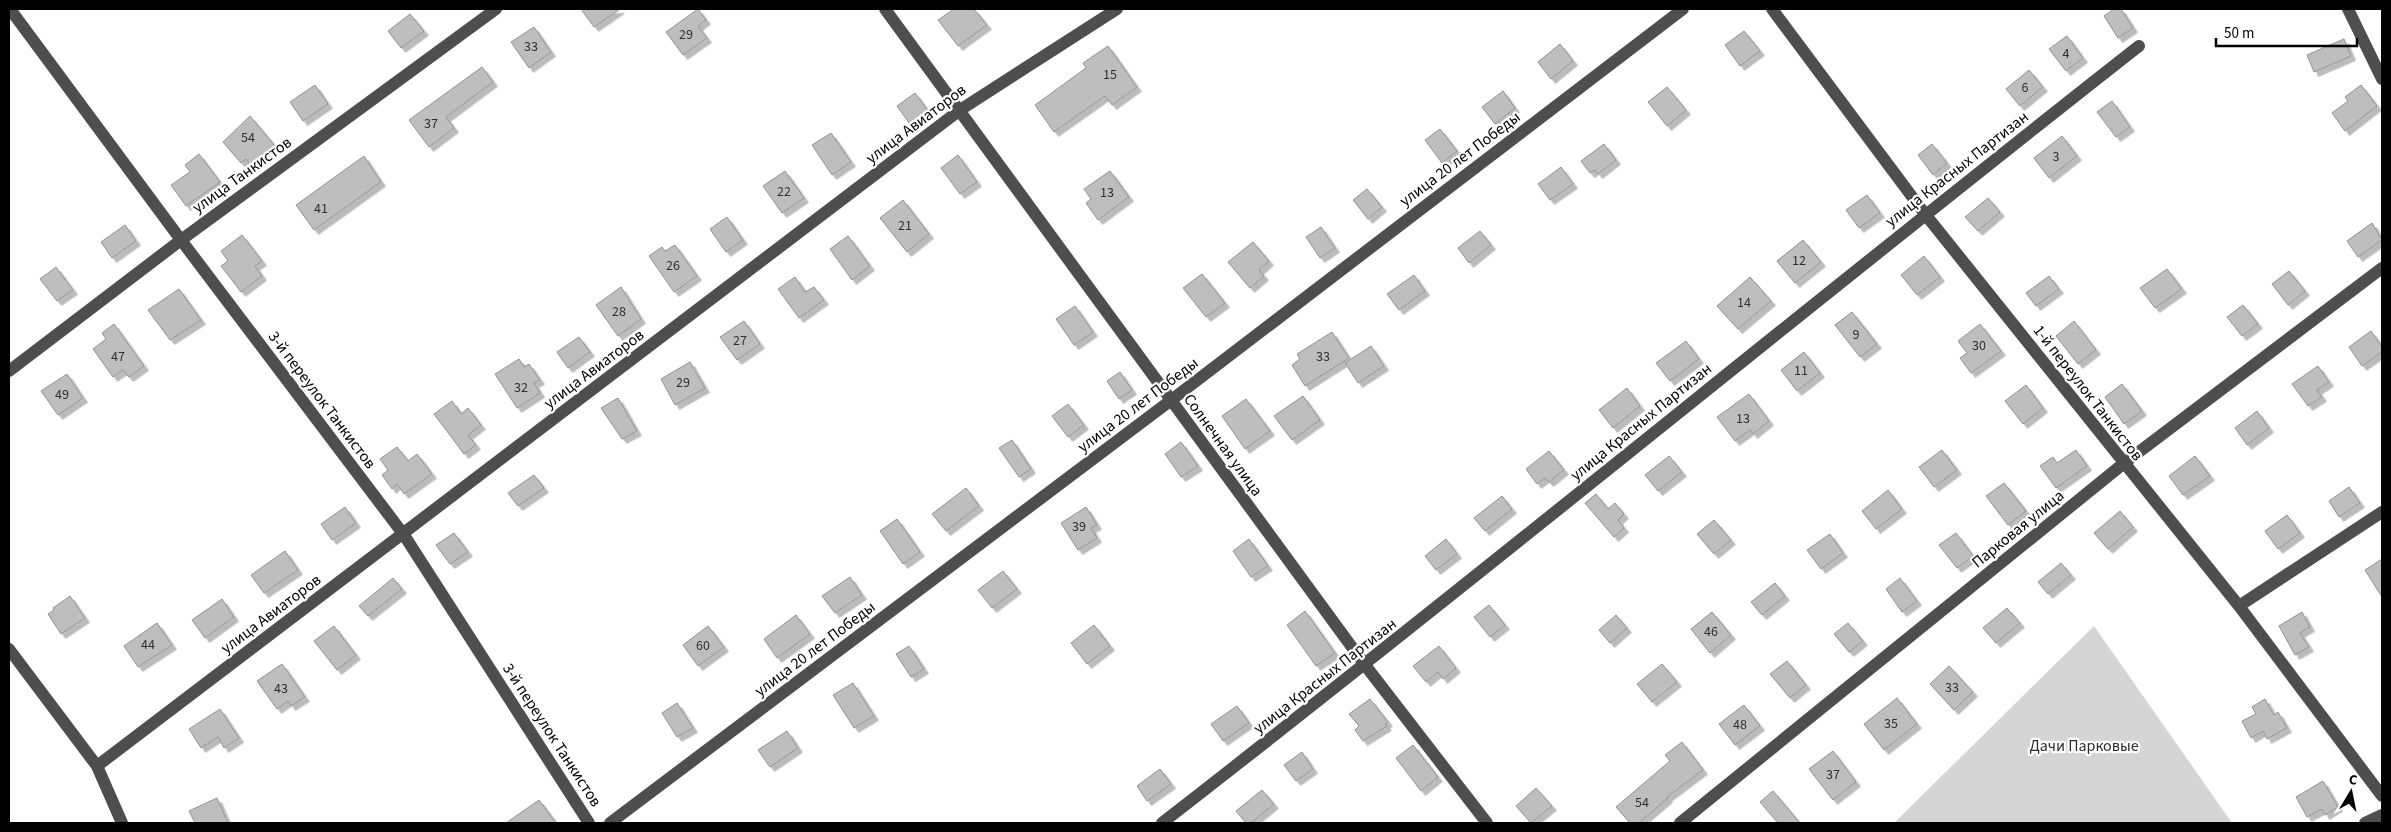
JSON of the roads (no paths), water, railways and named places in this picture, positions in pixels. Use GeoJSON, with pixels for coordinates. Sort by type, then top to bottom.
{"type":"FeatureCollection","features":[{"type":"Feature","properties":{"kind":"street","name":"3-й переулок Танкистов"},"geometry":{"type":"LineString","coordinates":[[10,9],[181,240],[404,534],[589,823]]}},
{"type":"Feature","properties":{"kind":"street","name":"улица Танкистов"},"geometry":{"type":"LineString","coordinates":[[9,371],[181,240],[496,9]]}},
{"type":"Feature","properties":{"kind":"street","name":"Солнечная улица"},"geometry":{"type":"LineString","coordinates":[[885,9],[1365,665],[1487,823]]}},
{"type":"Feature","properties":{"kind":"street","name":"улица Авиаторов"},"geometry":{"type":"LineString","coordinates":[[97,766],[960,110],[1118,9]]}},
{"type":"Feature","properties":{"kind":"street","name":"улица 20 лет Победы"},"geometry":{"type":"LineString","coordinates":[[610,823],[1170,401],[1683,9]]}},
{"type":"Feature","properties":{"kind":"street","name":"1-й переулок Танкистов"},"geometry":{"type":"LineString","coordinates":[[1772,9],[1925,214],[2123,464],[2239,606],[2382,796]]}},
{"type":"Feature","properties":{"kind":"street"},"geometry":{"type":"LineString","coordinates":[[2348,9],[2382,80]]}},
{"type":"Feature","properties":{"kind":"street","name":"улица Красных Партизан"},"geometry":{"type":"LineString","coordinates":[[1162,823],[1365,665],[1925,214],[2139,46]]}},
{"type":"Feature","properties":{"kind":"street","name":"Парковая улица"},"geometry":{"type":"LineString","coordinates":[[1680,823],[2123,464],[2382,268]]}},
{"type":"Feature","properties":{"kind":"street"},"geometry":{"type":"LineString","coordinates":[[2239,606],[2382,512]]}},
{"type":"Feature","properties":{"kind":"street"},"geometry":{"type":"LineString","coordinates":[[9,649],[97,766],[122,823]]}},
{"type":"Feature","properties":{"kind":"street"},"geometry":{"type":"LineString","coordinates":[[2365,823],[2382,815]]}},
{"type":"Feature","properties":{"kind":"park label","name":"Дачи Парковые"},"geometry":{"type":"Point","coordinates":[2084,746]}}]}
